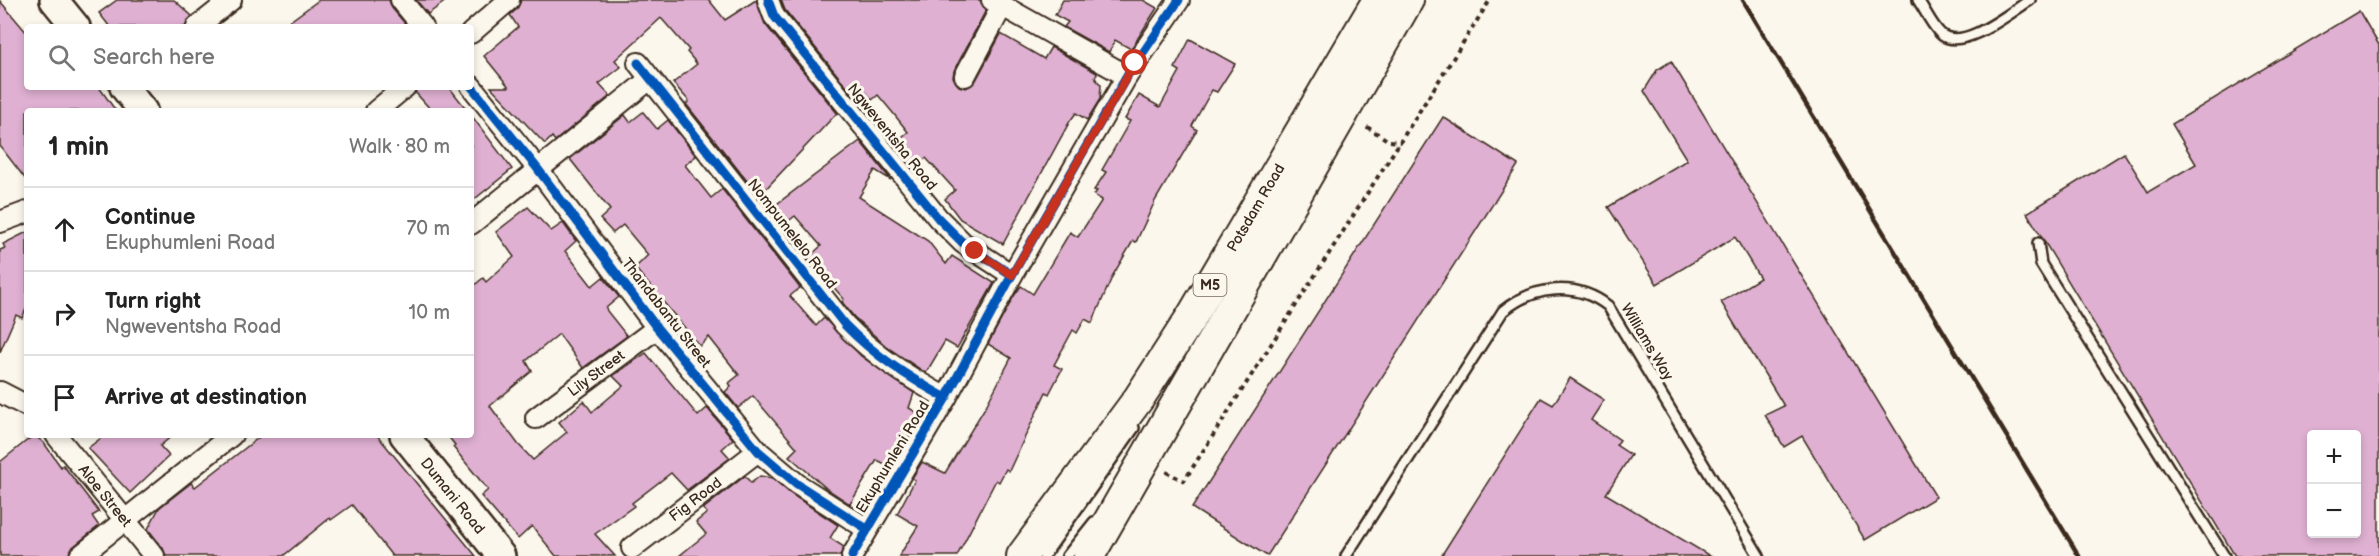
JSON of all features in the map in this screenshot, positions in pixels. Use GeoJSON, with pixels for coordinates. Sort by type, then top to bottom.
{"type":"FeatureCollection","features":[{"type":"Feature","properties":{"kind":"main road","name":"Potsdam Road"},"geometry":{"type":"LineString","coordinates":[[1022,556],[1139,398],[1204,296],[1378,0]]}},
{"type":"Feature","properties":{"kind":"main road","name":"Potsdam Road"},"geometry":{"type":"LineString","coordinates":[[1089,556],[1408,0]]}},
{"type":"Feature","properties":{"kind":"street"},"geometry":{"type":"LineString","coordinates":[[54,0],[74,24]]}},
{"type":"Feature","properties":{"kind":"street"},"geometry":{"type":"LineString","coordinates":[[201,24],[231,0]]}},
{"type":"Feature","properties":{"kind":"street"},"geometry":{"type":"LineString","coordinates":[[401,0],[421,24]]}},
{"type":"Feature","properties":{"kind":"street"},"geometry":{"type":"LineString","coordinates":[[474,30],[509,0]]}},
{"type":"Feature","properties":{"kind":"street","name":"Ngweventsha Road"},"geometry":{"type":"LineString","coordinates":[[768,0],[774,16],[938,218],[963,243],[1012,275]]}},
{"type":"Feature","properties":{"kind":"street","name":"Ekuphumleni Road"},"geometry":{"type":"LineString","coordinates":[[852,556],[946,398],[1012,275],[1126,76],[1179,1]]}},
{"type":"Feature","properties":{"kind":"street"},"geometry":{"type":"LineString","coordinates":[[965,76],[997,3],[1126,76]]}},
{"type":"Feature","properties":{"kind":"street","name":"Nompumelelo Road"},"geometry":{"type":"LineString","coordinates":[[638,63],[845,325],[880,358],[946,398]]}},
{"type":"Feature","properties":{"kind":"street"},"geometry":{"type":"LineString","coordinates":[[474,221],[537,168],[650,79]]}},
{"type":"Feature","properties":{"kind":"street"},"geometry":{"type":"LineString","coordinates":[[126,90],[141,108]]}},
{"type":"Feature","properties":{"kind":"street"},"geometry":{"type":"LineString","coordinates":[[380,108],[401,90]]}},
{"type":"Feature","properties":{"kind":"street","name":"Thandabantu Street"},"geometry":{"type":"LineString","coordinates":[[474,90],[537,168],[657,328],[758,451],[797,484],[867,529]]}},
{"type":"Feature","properties":{"kind":"street"},"geometry":{"type":"LineString","coordinates":[[0,222],[24,213]]}},
{"type":"Feature","properties":{"kind":"street","name":"Lily Street"},"geometry":{"type":"LineString","coordinates":[[536,418],[657,328]]}},
{"type":"Feature","properties":{"kind":"street"},"geometry":{"type":"LineString","coordinates":[[0,392],[24,404]]}},
{"type":"Feature","properties":{"kind":"street","name":"Aloe Street"},"geometry":{"type":"LineString","coordinates":[[58,438],[154,556]]}},
{"type":"Feature","properties":{"kind":"street"},"geometry":{"type":"LineString","coordinates":[[80,556],[228,438]]}},
{"type":"Feature","properties":{"kind":"street","name":"Dumani Road"},"geometry":{"type":"LineString","coordinates":[[406,438],[501,556]]}},
{"type":"Feature","properties":{"kind":"street","name":"Fig Road"},"geometry":{"type":"LineString","coordinates":[[632,548],[758,451]]}},
{"type":"Feature","properties":{"kind":"lane"},"geometry":{"type":"LineString","coordinates":[[1918,0],[1942,35],[1957,39],[1975,35],[2030,0]]}},
{"type":"Feature","properties":{"kind":"lane"},"geometry":{"type":"LineString","coordinates":[[2038,243],[2041,264],[2224,556]]}},
{"type":"Feature","properties":{"kind":"lane","name":"Williams Way"},"geometry":{"type":"LineString","coordinates":[[1346,556],[1503,311],[1515,301],[1528,296],[1569,289],[1595,296],[1608,306],[1759,556]]}},
{"type":"Feature","properties":{"kind":"lane"},"geometry":{"type":"LineString","coordinates":[[1044,556],[1140,419]]}},
{"type":"Feature","properties":{"kind":"lane"},"geometry":{"type":"LineString","coordinates":[[1067,556],[1098,517],[1125,495]]}},
{"type":"Feature","properties":{"kind":"path"},"geometry":{"type":"LineString","coordinates":[[1158,478],[1163,470],[1184,481],[1490,0]]}},
{"type":"Feature","properties":{"kind":"path"},"geometry":{"type":"LineString","coordinates":[[1389,141],[1400,142]]}},
{"type":"Feature","properties":{"kind":"building"},"geometry":{"type":"Polygon","coordinates":[[[117,0],[174,0],[192,16],[187,24],[108,24],[99,13],[117,0]]]}},
{"type":"Feature","properties":{"kind":"building"},"geometry":{"type":"Polygon","coordinates":[[[319,0],[389,0],[392,8],[405,24],[286,24],[319,0]]]}},
{"type":"Feature","properties":{"kind":"building"},"geometry":{"type":"Polygon","coordinates":[[[416,0],[447,0],[428,14],[416,0]]]}},
{"type":"Feature","properties":{"kind":"building"},"geometry":{"type":"Polygon","coordinates":[[[521,0],[709,0],[725,20],[756,0],[765,24],[837,113],[759,196],[686,104],[689,101],[673,83],[697,64],[687,52],[689,50],[661,18],[615,60],[621,67],[599,84],[610,96],[555,141],[552,137],[545,144],[491,87],[509,87],[484,56],[518,27],[510,15],[517,9],[521,0]]]}},
{"type":"Feature","properties":{"kind":"building"},"geometry":{"type":"Polygon","coordinates":[[[781,0],[980,0],[986,10],[954,71],[953,77],[959,86],[966,88],[975,82],[1001,34],[1044,59],[1051,47],[1097,73],[1095,78],[1101,85],[1100,99],[1087,120],[1076,113],[1070,121],[1003,244],[960,219],[945,199],[955,190],[926,158],[913,169],[893,144],[908,132],[878,95],[872,100],[863,89],[855,97],[785,10],[781,0]]]}},
{"type":"Feature","properties":{"kind":"building"},"geometry":{"type":"Polygon","coordinates":[[[1063,0],[1143,0],[1157,8],[1131,49],[1115,40],[1109,52],[1064,27],[1068,22],[1055,15],[1063,0]]]}},
{"type":"Feature","properties":{"kind":"building"},"geometry":{"type":"Polygon","coordinates":[[[0,1],[24,29],[24,90],[101,90],[114,108],[24,108],[24,177],[0,146],[0,1]]]}},
{"type":"Feature","properties":{"kind":"building"},"geometry":{"type":"Polygon","coordinates":[[[2359,11],[2379,45],[2379,556],[2235,556],[2027,213],[2124,153],[2148,192],[2196,164],[2172,124],[2359,11]]]}},
{"type":"Feature","properties":{"kind":"building"},"geometry":{"type":"Polygon","coordinates":[[[1190,39],[1235,64],[1217,92],[1212,90],[1192,126],[1197,130],[1155,201],[1136,242],[1133,241],[1113,275],[1092,323],[1085,319],[1077,333],[1073,330],[1054,365],[1062,369],[1049,394],[1046,392],[1009,471],[1006,469],[999,482],[996,480],[957,556],[899,556],[918,526],[897,514],[915,480],[912,478],[922,462],[945,473],[986,406],[1011,358],[988,344],[1014,296],[1021,286],[1033,294],[1070,232],[1078,237],[1102,200],[1094,195],[1097,191],[1094,190],[1106,172],[1102,170],[1130,121],[1125,119],[1139,95],[1160,107],[1180,71],[1175,68],[1190,39]]]}},
{"type":"Feature","properties":{"kind":"building"},"geometry":{"type":"Polygon","coordinates":[[[1671,61],[1936,497],[1865,540],[1802,436],[1784,447],[1765,415],[1784,406],[1721,302],[1760,278],[1735,237],[1657,284],[1608,207],[1687,160],[1644,91],[1657,70],[1671,61]]]}},
{"type":"Feature","properties":{"kind":"building"},"geometry":{"type":"Polygon","coordinates":[[[416,90],[451,90],[466,108],[429,108],[415,92],[416,90]]]}},
{"type":"Feature","properties":{"kind":"building"},"geometry":{"type":"Polygon","coordinates":[[[643,112],[657,129],[668,120],[696,156],[685,165],[711,198],[722,189],[800,288],[790,296],[816,326],[824,318],[861,356],[914,393],[909,408],[921,415],[901,451],[891,467],[877,460],[850,504],[826,488],[789,456],[797,448],[753,396],[738,408],[725,392],[731,386],[729,383],[739,375],[709,337],[700,346],[635,268],[648,255],[623,225],[613,233],[600,219],[610,210],[570,159],[625,115],[630,122],[643,112]]]}},
{"type":"Feature","properties":{"kind":"building"},"geometry":{"type":"Polygon","coordinates":[[[1443,117],[1518,165],[1267,556],[1192,508],[1443,117]]]}},
{"type":"Feature","properties":{"kind":"building"},"geometry":{"type":"Polygon","coordinates":[[[474,119],[512,169],[474,200],[474,119]]]}},
{"type":"Feature","properties":{"kind":"building"},"geometry":{"type":"Polygon","coordinates":[[[860,141],[891,180],[875,170],[859,197],[928,241],[946,264],[952,256],[994,283],[957,348],[945,341],[926,373],[887,347],[854,317],[842,302],[844,299],[808,258],[821,246],[795,216],[782,226],[769,210],[860,141]]]}},
{"type":"Feature","properties":{"kind":"building"},"geometry":{"type":"Polygon","coordinates":[[[528,207],[551,231],[563,223],[576,241],[565,251],[592,286],[603,277],[619,297],[606,308],[627,336],[583,368],[559,334],[526,361],[532,371],[490,406],[533,460],[567,432],[559,422],[584,401],[592,412],[623,386],[613,376],[646,353],[698,416],[707,408],[733,439],[722,449],[730,458],[687,490],[671,473],[632,503],[634,506],[595,534],[615,556],[556,556],[532,526],[518,539],[481,496],[488,490],[453,447],[455,445],[449,438],[474,438],[474,286],[483,278],[486,282],[514,257],[496,232],[528,207]]]}},
{"type":"Feature","properties":{"kind":"building"},"geometry":{"type":"Polygon","coordinates":[[[24,234],[24,314],[22,318],[16,315],[0,352],[0,250],[5,248],[3,244],[24,234]]]}},
{"type":"Feature","properties":{"kind":"building"},"geometry":{"type":"Polygon","coordinates":[[[1570,378],[1604,400],[1591,420],[1620,440],[1616,445],[1631,455],[1606,494],[1710,556],[1441,556],[1541,398],[1553,405],[1570,378]]]}},
{"type":"Feature","properties":{"kind":"building"},"geometry":{"type":"Polygon","coordinates":[[[30,438],[38,438],[61,467],[63,465],[99,512],[92,516],[99,526],[73,547],[68,556],[0,556],[0,462],[30,438]]]}},
{"type":"Feature","properties":{"kind":"building"},"geometry":{"type":"Polygon","coordinates":[[[101,438],[169,438],[160,446],[169,456],[130,493],[88,448],[101,438]]]}},
{"type":"Feature","properties":{"kind":"building"},"geometry":{"type":"Polygon","coordinates":[[[258,438],[379,438],[476,556],[392,556],[352,505],[331,520],[330,518],[283,556],[166,556],[163,548],[148,529],[159,508],[191,483],[195,487],[258,438]]]}},
{"type":"Feature","properties":{"kind":"building"},"geometry":{"type":"Polygon","coordinates":[[[745,476],[751,483],[760,476],[772,478],[791,494],[838,525],[830,538],[844,547],[840,556],[679,556],[706,534],[696,522],[707,513],[703,509],[745,476]]]}},
{"type":"Feature","properties":{"kind":"railway"},"geometry":{"type":"LineString","coordinates":[[1743,0],[2079,556]]}},
{"type":"Feature","properties":{"kind":"cycle path"},"geometry":{"type":"LineString","coordinates":[[768,0],[774,16],[938,218],[963,243],[1012,275]]}},
{"type":"Feature","properties":{"kind":"cycle path"},"geometry":{"type":"LineString","coordinates":[[852,556],[946,398],[1012,275],[1127,76],[1179,0]]}},
{"type":"Feature","properties":{"kind":"cycle path"},"geometry":{"type":"LineString","coordinates":[[638,63],[845,325],[868,347],[918,382],[946,398]]}},
{"type":"Feature","properties":{"kind":"cycle path"},"geometry":{"type":"LineString","coordinates":[[474,90],[537,168],[657,328],[758,451],[797,484],[867,529]]}},
{"type":"Feature","properties":{"kind":"route"},"geometry":{"type":"LineString","coordinates":[[975,251],[1012,275],[1135,63]]}}]}
